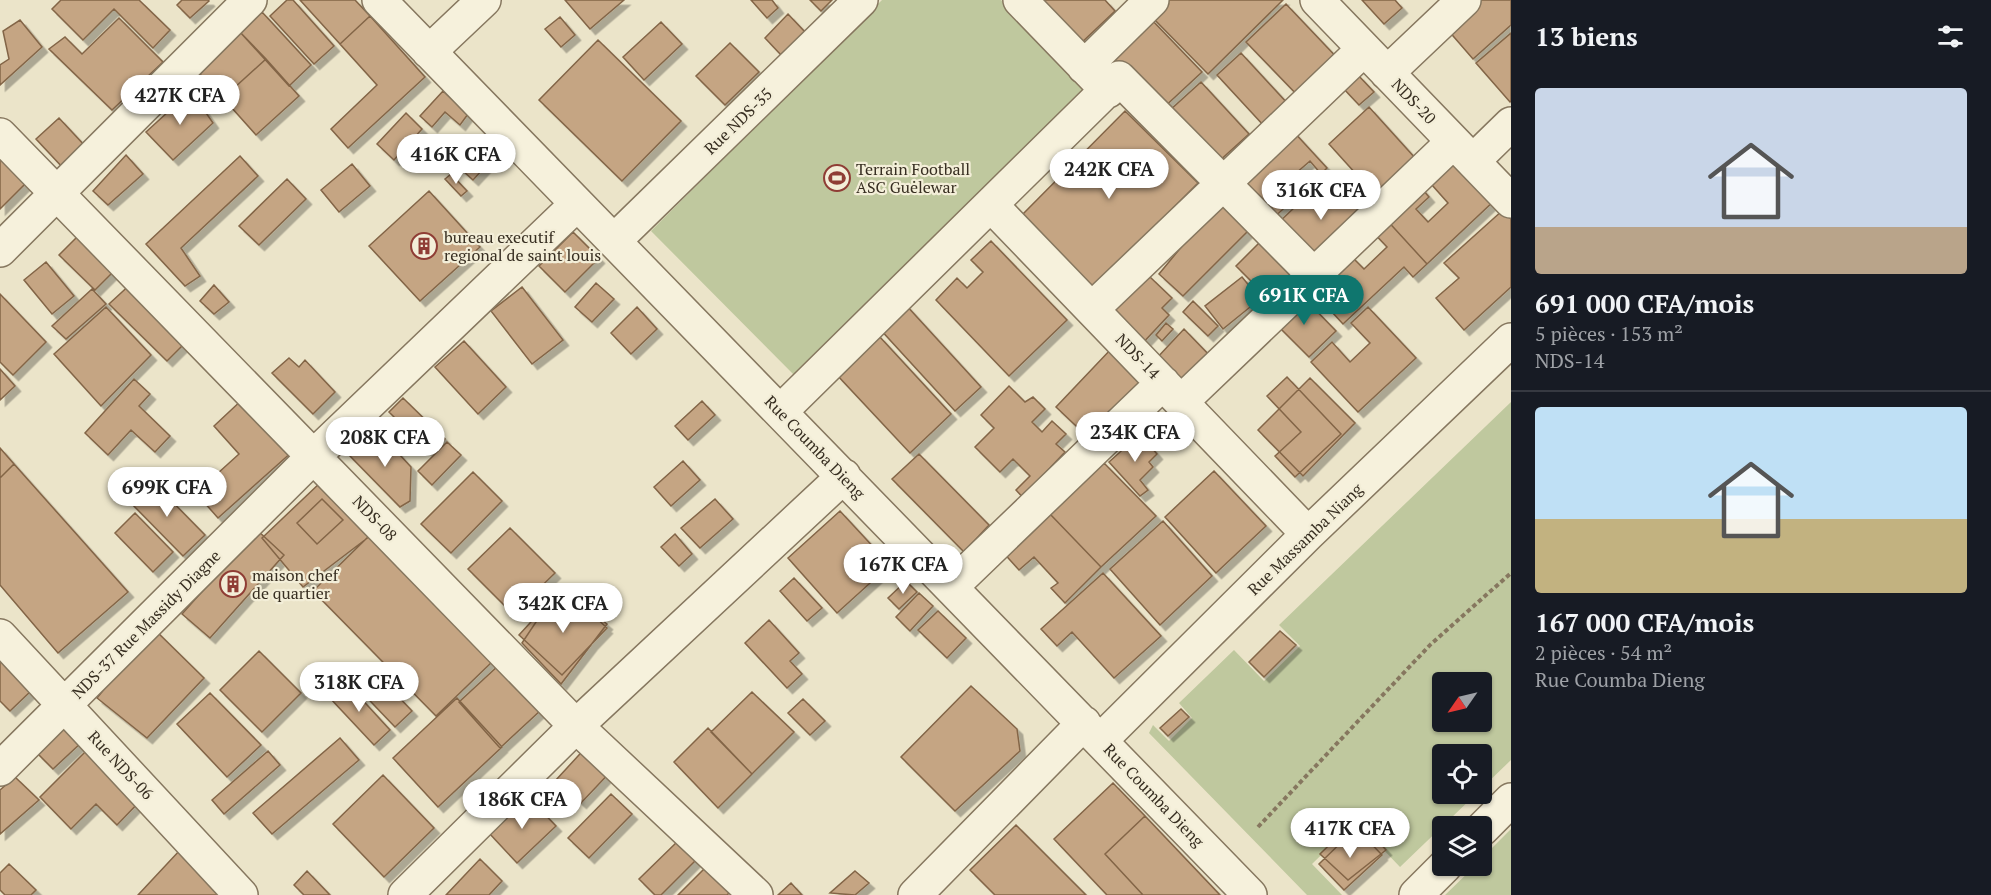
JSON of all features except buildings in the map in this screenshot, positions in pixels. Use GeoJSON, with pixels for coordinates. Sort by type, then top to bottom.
{"type":"FeatureCollection","features":[{"type":"Feature","properties":{"kind":"street"},"geometry":{"type":"LineString","coordinates":[[0,250],[250,0]]}},
{"type":"Feature","properties":{"kind":"street","name":"Rue Coumba Dieng"},"geometry":{"type":"LineString","coordinates":[[379,0],[1250,895]]}},
{"type":"Feature","properties":{"kind":"street"},"geometry":{"type":"LineString","coordinates":[[429,52],[484,0]]}},
{"type":"Feature","properties":{"kind":"street","name":"Rue NDS-35"},"geometry":{"type":"LineString","coordinates":[[614,241],[861,0]]}},
{"type":"Feature","properties":{"kind":"street"},"geometry":{"type":"LineString","coordinates":[[1020,0],[1108,91]]}},
{"type":"Feature","properties":{"kind":"street"},"geometry":{"type":"LineString","coordinates":[[1084,67],[1152,0]]}},
{"type":"Feature","properties":{"kind":"street","name":"NDS-20"},"geometry":{"type":"LineString","coordinates":[[1317,0],[1511,201]]}},
{"type":"Feature","properties":{"kind":"street"},"geometry":{"type":"LineString","coordinates":[[1387,73],[1464,0]]}},
{"type":"Feature","properties":{"kind":"street"},"geometry":{"type":"LineString","coordinates":[[1092,309],[1364,49]]}},
{"type":"Feature","properties":{"kind":"street"},"geometry":{"type":"LineString","coordinates":[[781,411],[1121,78],[1314,275]]}},
{"type":"Feature","properties":{"kind":"street"},"geometry":{"type":"LineString","coordinates":[[951,587],[1173,392],[1463,151],[1511,124]]}},
{"type":"Feature","properties":{"kind":"street","name":"NDS-08"},"geometry":{"type":"LineString","coordinates":[[0,135],[576,726],[756,895]]}},
{"type":"Feature","properties":{"kind":"street","name":"NDS-37 Rue Massidy Diagne"},"geometry":{"type":"LineString","coordinates":[[0,769],[314,456],[577,204]]}},
{"type":"Feature","properties":{"kind":"street","name":"NDS-14"},"geometry":{"type":"LineString","coordinates":[[991,205],[1308,534]]}},
{"type":"Feature","properties":{"kind":"street","name":"Rue Massamba Niang"},"geometry":{"type":"LineString","coordinates":[[915,895],[1308,534],[1511,340]]}},
{"type":"Feature","properties":{"kind":"street"},"geometry":{"type":"LineString","coordinates":[[405,895],[576,726],[844,476]]}},
{"type":"Feature","properties":{"kind":"street","name":"Rue NDS-06"},"geometry":{"type":"LineString","coordinates":[[0,636],[66,704],[241,895]]}},
{"type":"Feature","properties":{"kind":"street"},"geometry":{"type":"LineString","coordinates":[[1492,819],[1511,800]]}},
{"type":"Feature","properties":{"kind":"street"},"geometry":{"type":"LineString","coordinates":[[1416,895],[1435,876]]}},
{"type":"Feature","properties":{"kind":"path"},"geometry":{"type":"LineString","coordinates":[[1258,827],[1431,644],[1511,573]]}},
{"type":"Feature","properties":{"kind":"green space"},"geometry":{"type":"Polygon","coordinates":[[[882,0],[1001,0],[1087,86],[796,377],[651,231],[882,0]]]}},
{"type":"Feature","properties":{"kind":"green space"},"geometry":{"type":"Polygon","coordinates":[[[1511,402],[1511,760],[1492,778],[1492,744],[1432,744],[1432,804],[1466,804],[1453,816],[1432,816],[1432,836],[1400,867],[1356,821],[1312,864],[1342,895],[1307,895],[1149,733],[1153,725],[1169,741],[1192,718],[1179,703],[1234,650],[1264,681],[1300,646],[1279,625],[1511,402]]]}},
{"type":"Feature","properties":{"kind":"green space"},"geometry":{"type":"Polygon","coordinates":[[[1511,829],[1511,895],[1445,895],[1465,876],[1492,876],[1492,848],[1511,829]]]}},
{"type":"Feature","properties":{"kind":"place","name":"Terrain Football ASC Guėlewar"},"geometry":{"type":"Point","coordinates":[837,178]}},
{"type":"Feature","properties":{"kind":"place","name":"bureau executif regional de saint louis"},"geometry":{"type":"Point","coordinates":[424,246]}},
{"type":"Feature","properties":{"kind":"place","name":"maison chef de quartier"},"geometry":{"type":"Point","coordinates":[233,584]}}]}
